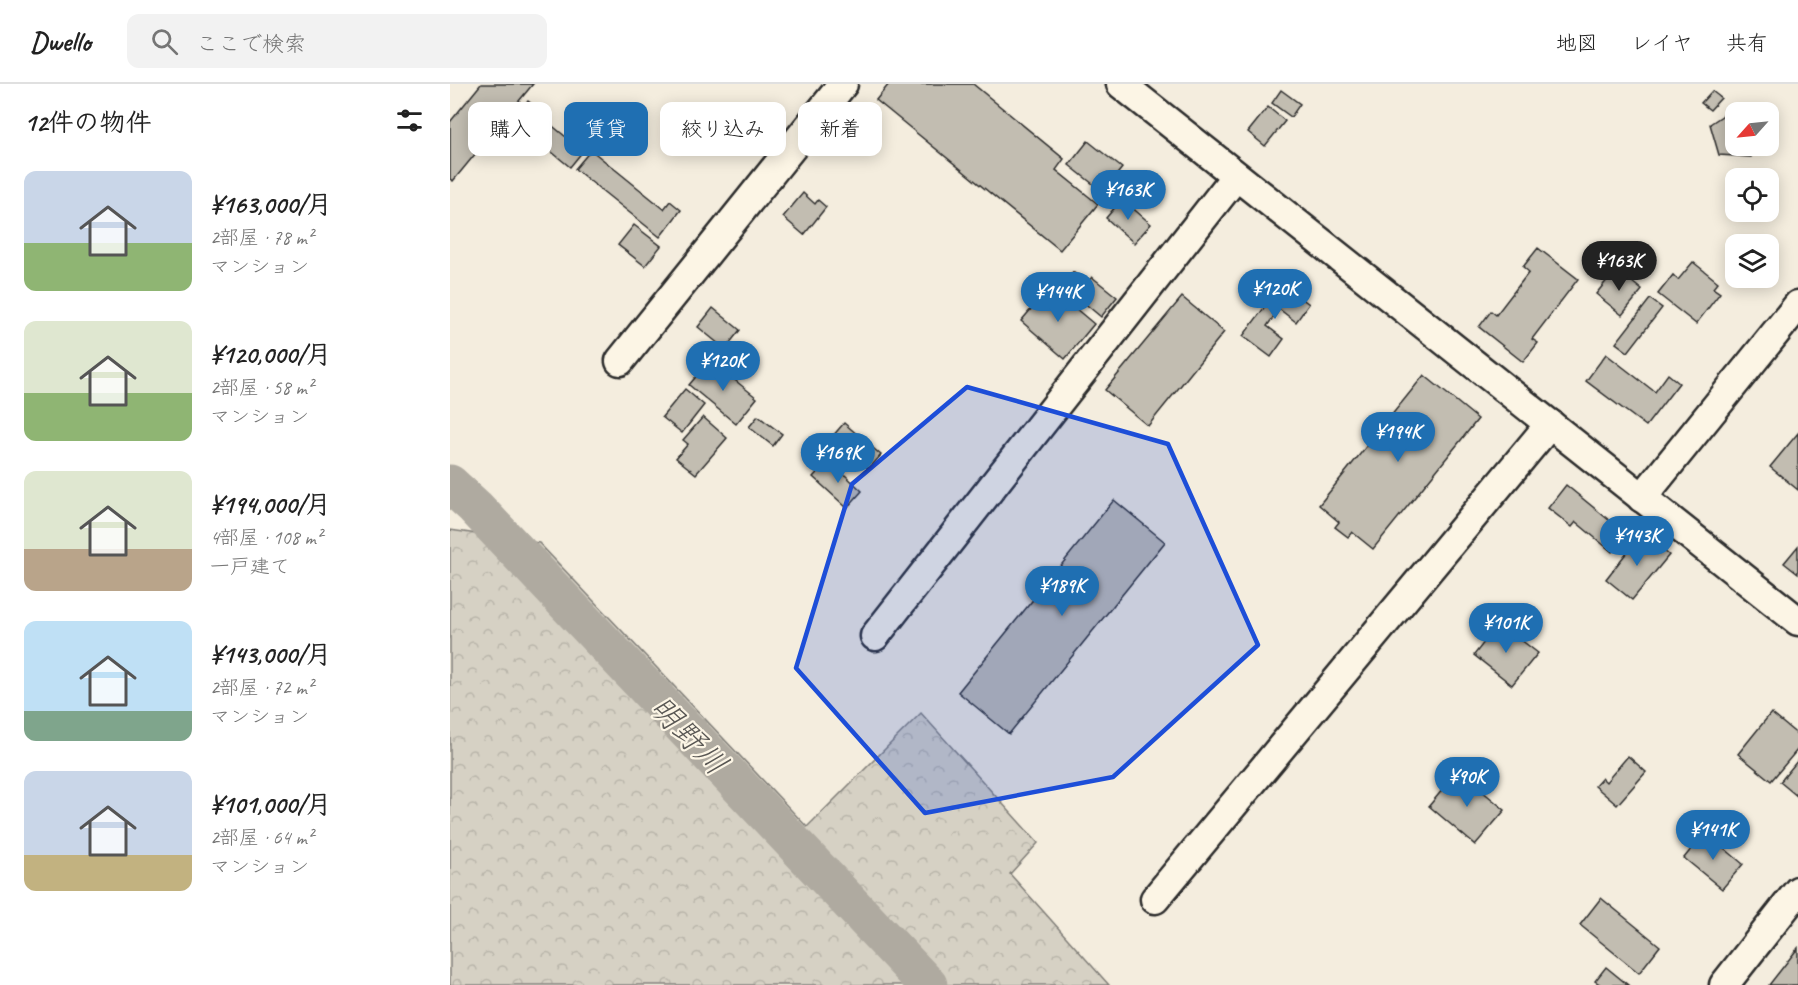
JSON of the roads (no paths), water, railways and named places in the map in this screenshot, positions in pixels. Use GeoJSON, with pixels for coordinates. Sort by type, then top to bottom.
{"type":"FeatureCollection","features":[{"type":"Feature","properties":{"kind":"street"},"geometry":{"type":"LineString","coordinates":[[620,361],[843,84]]}},
{"type":"Feature","properties":{"kind":"street"},"geometry":{"type":"LineString","coordinates":[[1121,84],[1798,621]]}},
{"type":"Feature","properties":{"kind":"street"},"geometry":{"type":"LineString","coordinates":[[874,636],[1236,176]]}},
{"type":"Feature","properties":{"kind":"street"},"geometry":{"type":"LineString","coordinates":[[1642,498],[1798,305]]}},
{"type":"Feature","properties":{"kind":"street"},"geometry":{"type":"LineString","coordinates":[[1155,899],[1550,424]]}},
{"type":"Feature","properties":{"kind":"street"},"geometry":{"type":"LineString","coordinates":[[1724,985],[1796,899]]}},
{"type":"Feature","properties":{"kind":"waterway","name":"明野川"},"geometry":{"type":"LineString","coordinates":[[450,484],[475,507],[928,985]]}}]}
